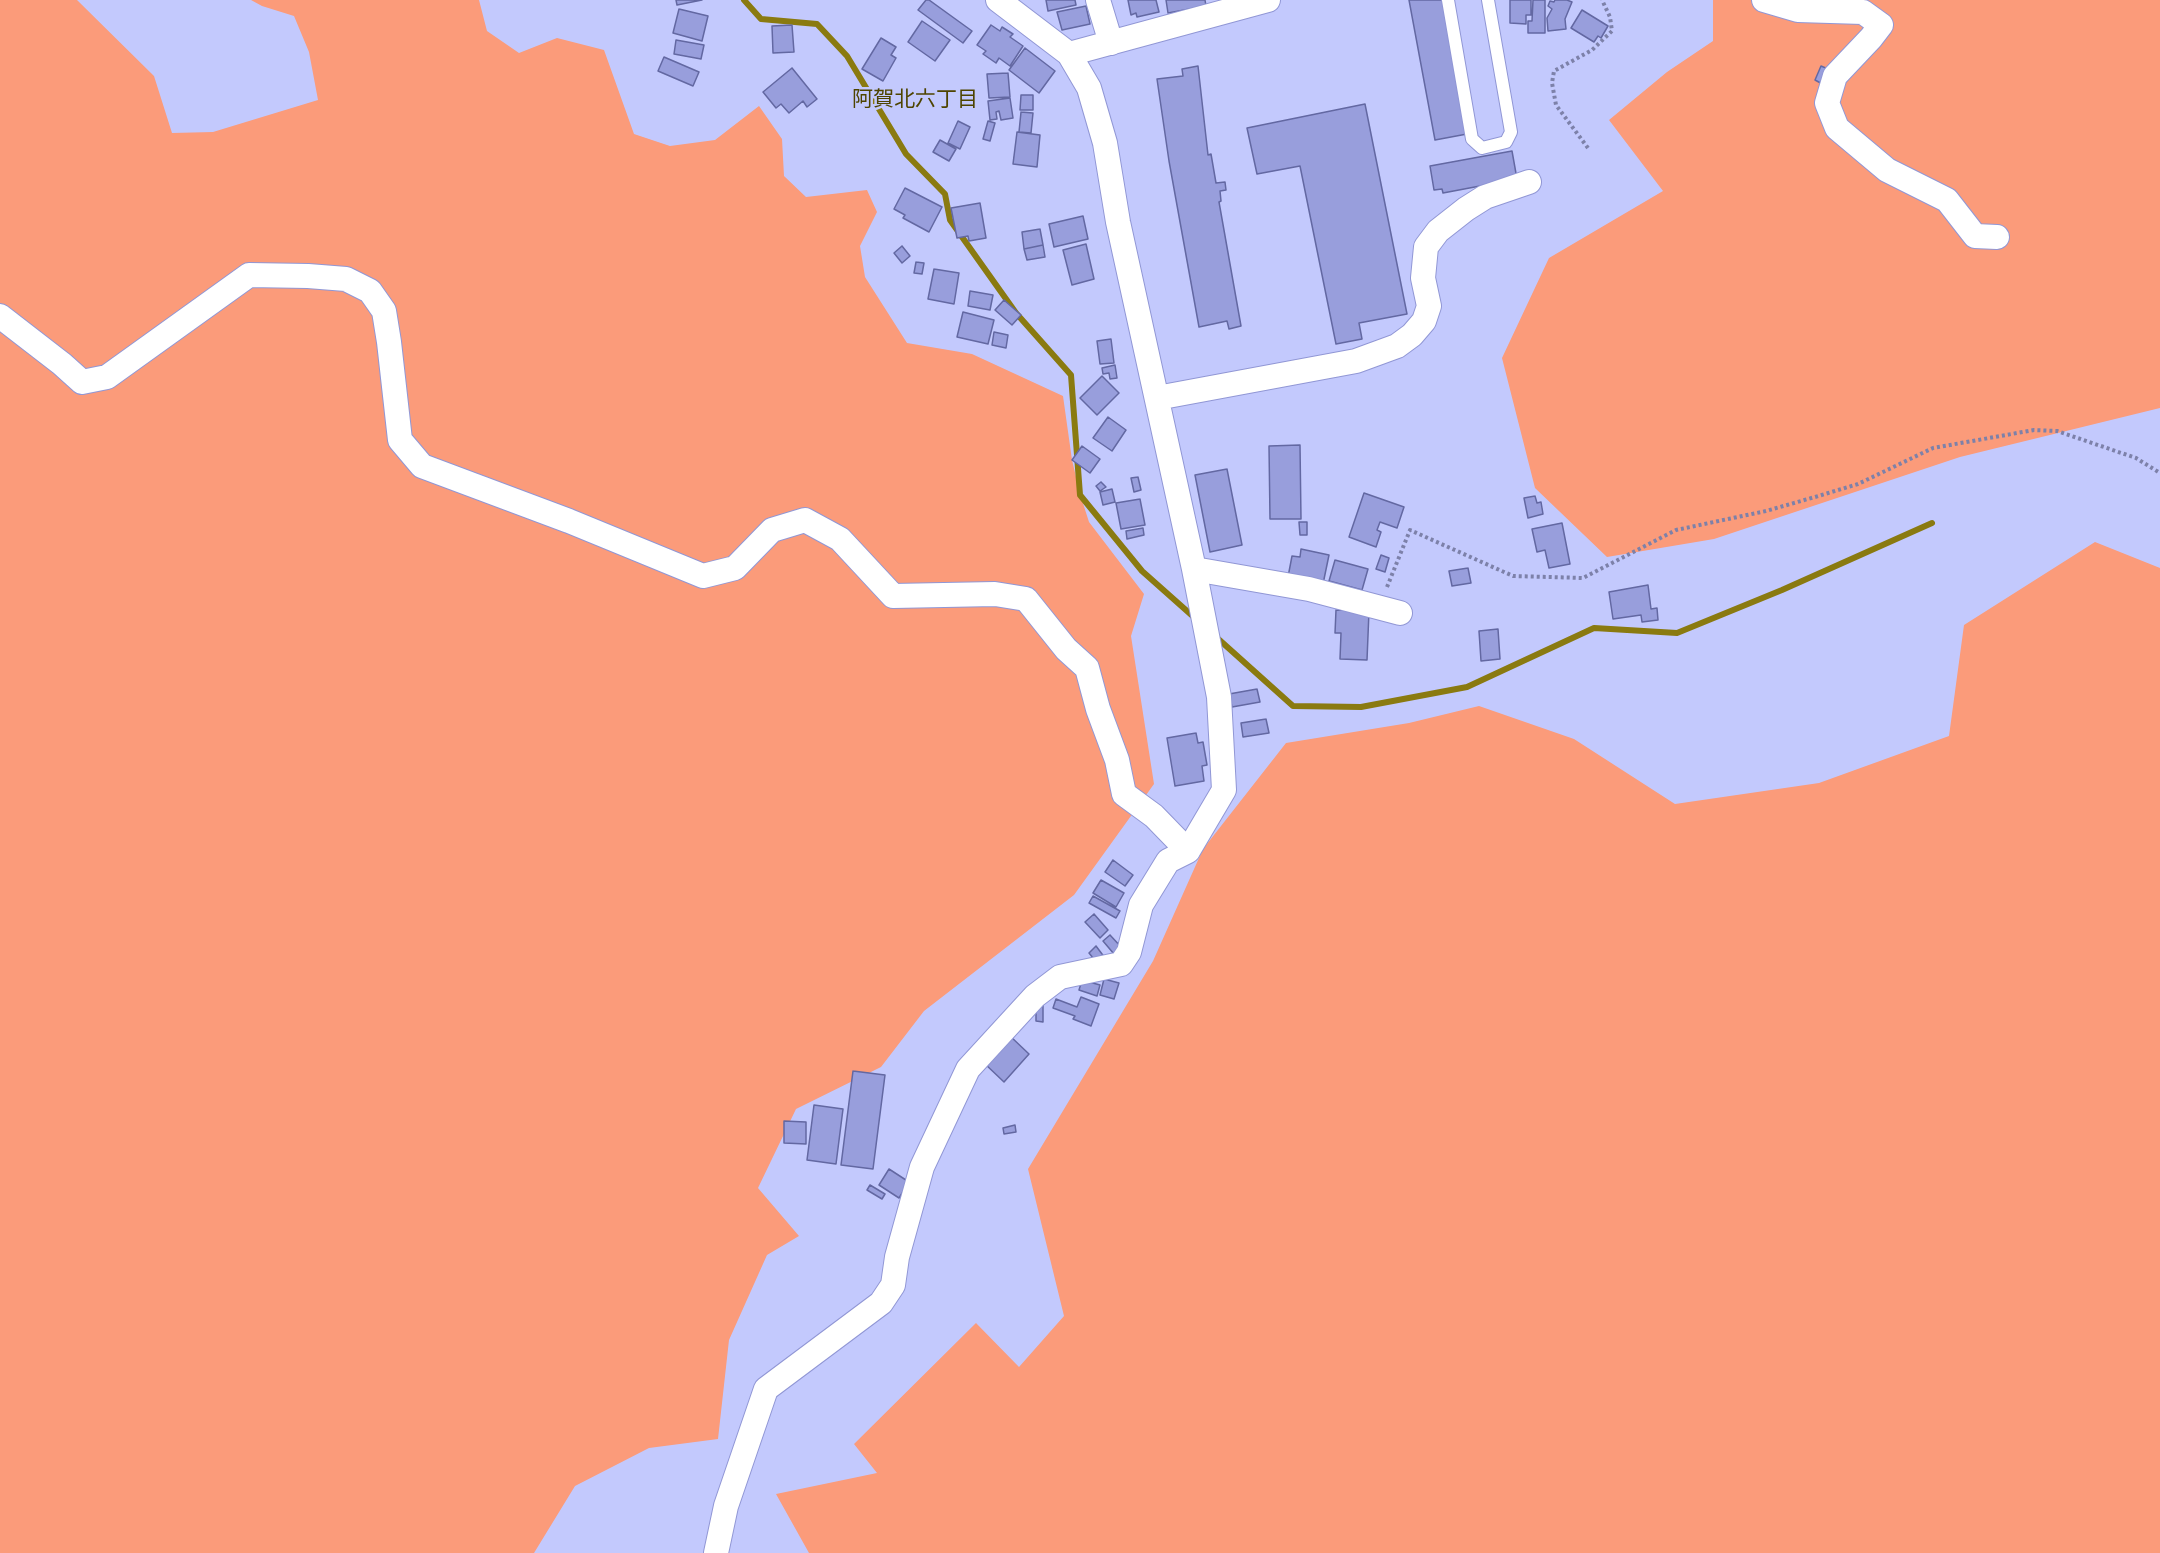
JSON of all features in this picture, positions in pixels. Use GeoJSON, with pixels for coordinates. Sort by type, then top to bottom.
{"type":"FeatureCollection","features":[{"type":"Feature","properties":{"kind":"street"},"geometry":{"type":"LineString","coordinates":[[716,1553],[726,1506],[766,1389],[881,1303],[893,1285],[897,1257],[922,1167],[968,1069],[1035,996],[1060,977],[1121,964],[1129,952],[1141,906],[1168,861],[1188,850],[1224,790],[1219,697],[1194,569],[1118,222],[1105,143],[1089,88],[1069,54],[998,0]]}},
{"type":"Feature","properties":{"kind":"street"},"geometry":{"type":"LineString","coordinates":[[1098,0],[1111,43]]}},
{"type":"Feature","properties":{"kind":"street"},"geometry":{"type":"LineString","coordinates":[[1069,54],[1111,43],[1221,6],[1268,0]]}},
{"type":"Feature","properties":{"kind":"street"},"geometry":{"type":"LineString","coordinates":[[1764,0],[1798,10],[1863,12],[1881,25],[1871,39],[1835,76],[1827,103],[1837,128],[1887,170],[1947,200],[1975,236],[1997,237]]}},
{"type":"Feature","properties":{"kind":"street"},"geometry":{"type":"LineString","coordinates":[[1157,398],[1356,362],[1397,346],[1412,335],[1424,321],[1428,306],[1423,278],[1424,259],[1426,247],[1438,231],[1466,208],[1485,197],[1529,182]]}},
{"type":"Feature","properties":{"kind":"street"},"geometry":{"type":"LineString","coordinates":[[0,316],[82,382],[107,377],[249,275],[346,279],[370,291],[384,311],[400,440],[422,466],[703,576],[735,568],[772,530],[805,520],[840,539],[893,596],[995,594],[1026,599],[1065,649],[1087,668],[1098,709],[1117,760],[1124,794],[1154,816],[1188,850]]}},
{"type":"Feature","properties":{"kind":"street"},"geometry":{"type":"LineString","coordinates":[[1194,569],[1309,589],[1389,610]]}},
{"type":"Feature","properties":{"kind":"lane"},"geometry":{"type":"LineString","coordinates":[[1448,0],[1472,139],[1482,148],[1506,142],[1511,132],[1488,0]]}},
{"type":"Feature","properties":{"kind":"path"},"geometry":{"type":"LineString","coordinates":[[1588,148],[1556,105],[1552,83],[1554,71],[1592,50],[1612,31],[1610,17],[1602,0]]}},
{"type":"Feature","properties":{"kind":"path"},"geometry":{"type":"LineString","coordinates":[[1389,610],[1410,530],[1513,576],[1583,578],[1676,530],[1766,511],[1815,497],[1858,483],[1933,448],[2034,430],[2057,431],[2136,458],[2160,473]]}},
{"type":"Feature","properties":{"kind":"shaded area"},"geometry":{"type":"Polygon","coordinates":[[[0,0],[77,0],[154,76],[172,133],[213,132],[318,100],[309,52],[294,16],[251,0],[479,0],[487,31],[519,53],[557,38],[604,50],[634,134],[670,146],[715,140],[759,106],[782,139],[784,176],[806,197],[867,190],[877,212],[860,246],[865,277],[907,343],[972,354],[1063,396],[1072,460],[1089,522],[1144,594],[1131,636],[1154,784],[1074,895],[924,1011],[881,1067],[796,1109],[758,1188],[799,1236],[767,1255],[729,1340],[718,1439],[649,1448],[575,1486],[534,1553],[0,1553],[0,0]]]}},
{"type":"Feature","properties":{"kind":"shaded area"},"geometry":{"type":"Polygon","coordinates":[[[1713,0],[2160,0],[2160,408],[1960,457],[1714,539],[1607,557],[1535,488],[1502,358],[1549,258],[1663,191],[1609,120],[1667,72],[1713,41],[1713,0]]]}},
{"type":"Feature","properties":{"kind":"shaded area"},"geometry":{"type":"Polygon","coordinates":[[[2095,542],[2160,568],[2160,1553],[809,1553],[776,1494],[877,1473],[854,1444],[976,1323],[1019,1367],[1064,1316],[1028,1169],[1153,961],[1203,849],[1286,743],[1409,723],[1479,706],[1574,739],[1675,804],[1819,783],[1949,736],[1964,625],[2095,542]]]}},
{"type":"Feature","properties":{"kind":"building"},"geometry":{"type":"Polygon","coordinates":[[[676,0],[702,0],[677,5],[676,0]]]}},
{"type":"Feature","properties":{"kind":"building"},"geometry":{"type":"Polygon","coordinates":[[[926,0],[972,31],[963,43],[918,10],[926,0]]]}},
{"type":"Feature","properties":{"kind":"building"},"geometry":{"type":"Polygon","coordinates":[[[1046,0],[1075,0],[1076,5],[1048,11],[1046,0]]]}},
{"type":"Feature","properties":{"kind":"building"},"geometry":{"type":"Polygon","coordinates":[[[1128,0],[1156,0],[1159,12],[1137,17],[1136,13],[1131,15],[1128,0]]]}},
{"type":"Feature","properties":{"kind":"building"},"geometry":{"type":"Polygon","coordinates":[[[1166,0],[1205,0],[1206,6],[1168,13],[1166,0]]]}},
{"type":"Feature","properties":{"kind":"building"},"geometry":{"type":"Polygon","coordinates":[[[1409,0],[1443,0],[1467,134],[1435,140],[1409,0]]]}},
{"type":"Feature","properties":{"kind":"building"},"geometry":{"type":"Polygon","coordinates":[[[1510,0],[1531,0],[1531,15],[1526,15],[1526,24],[1510,23],[1510,0]]]}},
{"type":"Feature","properties":{"kind":"building"},"geometry":{"type":"Polygon","coordinates":[[[1533,0],[1545,0],[1545,33],[1528,33],[1528,21],[1532,21],[1533,0]]]}},
{"type":"Feature","properties":{"kind":"building"},"geometry":{"type":"Polygon","coordinates":[[[1550,1],[1572,2],[1565,19],[1566,29],[1548,31],[1547,18],[1552,9],[1548,6],[1550,1]]]}},
{"type":"Feature","properties":{"kind":"building"},"geometry":{"type":"Polygon","coordinates":[[[1086,6],[1090,24],[1062,30],[1057,12],[1086,6]]]}},
{"type":"Feature","properties":{"kind":"building"},"geometry":{"type":"Polygon","coordinates":[[[679,9],[708,16],[702,41],[673,33],[679,9]]]}},
{"type":"Feature","properties":{"kind":"building"},"geometry":{"type":"Polygon","coordinates":[[[1582,10],[1608,26],[1601,38],[1598,36],[1594,42],[1571,28],[1582,10]]]}},
{"type":"Feature","properties":{"kind":"building"},"geometry":{"type":"Polygon","coordinates":[[[922,21],[950,40],[935,61],[908,42],[922,21]]]}},
{"type":"Feature","properties":{"kind":"building"},"geometry":{"type":"Polygon","coordinates":[[[792,25],[794,52],[773,53],[772,26],[792,25]]]}},
{"type":"Feature","properties":{"kind":"building"},"geometry":{"type":"Polygon","coordinates":[[[991,25],[1000,31],[1002,27],[1013,34],[1010,37],[1023,46],[1010,66],[999,58],[996,63],[983,54],[986,51],[977,45],[991,25]]]}},
{"type":"Feature","properties":{"kind":"building"},"geometry":{"type":"Polygon","coordinates":[[[881,38],[896,47],[891,55],[896,58],[883,81],[862,69],[881,38]]]}},
{"type":"Feature","properties":{"kind":"building"},"geometry":{"type":"Polygon","coordinates":[[[676,40],[704,45],[701,59],[674,54],[676,40]]]}},
{"type":"Feature","properties":{"kind":"building"},"geometry":{"type":"Polygon","coordinates":[[[1025,48],[1055,71],[1039,93],[1009,70],[1025,48]]]}},
{"type":"Feature","properties":{"kind":"building"},"geometry":{"type":"Polygon","coordinates":[[[664,57],[699,72],[693,86],[658,71],[664,57]]]}},
{"type":"Feature","properties":{"kind":"building"},"geometry":{"type":"Polygon","coordinates":[[[1198,66],[1208,155],[1211,154],[1216,183],[1225,182],[1226,190],[1220,191],[1221,201],[1219,202],[1241,326],[1229,329],[1227,321],[1199,327],[1169,161],[1157,79],[1183,76],[1182,69],[1198,66]]]}},
{"type":"Feature","properties":{"kind":"building"},"geometry":{"type":"Polygon","coordinates":[[[1821,66],[1833,71],[1826,86],[1815,80],[1821,66]]]}},
{"type":"Feature","properties":{"kind":"building"},"geometry":{"type":"Polygon","coordinates":[[[792,68],[817,99],[807,107],[803,101],[789,113],[781,104],[776,108],[763,92],[792,68]]]}},
{"type":"Feature","properties":{"kind":"building"},"geometry":{"type":"Polygon","coordinates":[[[1008,73],[1010,97],[989,98],[987,74],[1008,73]]]}},
{"type":"Feature","properties":{"kind":"building"},"geometry":{"type":"Polygon","coordinates":[[[1021,95],[1033,95],[1033,110],[1020,110],[1021,95]]]}},
{"type":"Feature","properties":{"kind":"building"},"geometry":{"type":"Polygon","coordinates":[[[1010,98],[1013,118],[1001,120],[999,111],[996,112],[997,119],[990,120],[988,101],[1010,98]]]}},
{"type":"Feature","properties":{"kind":"building"},"geometry":{"type":"Polygon","coordinates":[[[1365,104],[1407,314],[1359,323],[1362,339],[1336,344],[1300,166],[1257,174],[1247,128],[1365,104]]]}},
{"type":"Feature","properties":{"kind":"building"},"geometry":{"type":"Polygon","coordinates":[[[1021,112],[1033,113],[1031,133],[1019,132],[1021,112]]]}},
{"type":"Feature","properties":{"kind":"building"},"geometry":{"type":"Polygon","coordinates":[[[958,121],[970,127],[960,149],[948,143],[958,121]]]}},
{"type":"Feature","properties":{"kind":"building"},"geometry":{"type":"Polygon","coordinates":[[[988,121],[995,123],[990,141],[983,139],[988,121]]]}},
{"type":"Feature","properties":{"kind":"building"},"geometry":{"type":"Polygon","coordinates":[[[1017,132],[1040,135],[1037,167],[1013,164],[1017,132]]]}},
{"type":"Feature","properties":{"kind":"building"},"geometry":{"type":"Polygon","coordinates":[[[940,140],[956,149],[949,161],[933,152],[940,140]]]}},
{"type":"Feature","properties":{"kind":"building"},"geometry":{"type":"Polygon","coordinates":[[[1512,151],[1517,179],[1443,193],[1442,189],[1434,190],[1430,166],[1512,151]]]}},
{"type":"Feature","properties":{"kind":"building"},"geometry":{"type":"Polygon","coordinates":[[[905,188],[942,207],[929,232],[903,218],[905,215],[894,209],[905,188]]]}},
{"type":"Feature","properties":{"kind":"building"},"geometry":{"type":"Polygon","coordinates":[[[980,203],[986,238],[969,241],[968,236],[957,238],[951,208],[980,203]]]}},
{"type":"Feature","properties":{"kind":"building"},"geometry":{"type":"Polygon","coordinates":[[[1083,216],[1088,239],[1054,247],[1049,224],[1083,216]]]}},
{"type":"Feature","properties":{"kind":"building"},"geometry":{"type":"Polygon","coordinates":[[[1040,229],[1043,245],[1024,249],[1022,232],[1040,229]]]}},
{"type":"Feature","properties":{"kind":"building"},"geometry":{"type":"Polygon","coordinates":[[[1086,244],[1094,279],[1072,285],[1063,250],[1086,244]]]}},
{"type":"Feature","properties":{"kind":"building"},"geometry":{"type":"Polygon","coordinates":[[[1043,245],[1045,257],[1027,260],[1024,249],[1043,245]]]}},
{"type":"Feature","properties":{"kind":"building"},"geometry":{"type":"Polygon","coordinates":[[[902,246],[910,256],[902,263],[894,253],[902,246]]]}},
{"type":"Feature","properties":{"kind":"building"},"geometry":{"type":"Polygon","coordinates":[[[916,262],[924,263],[922,274],[914,273],[916,262]]]}},
{"type":"Feature","properties":{"kind":"building"},"geometry":{"type":"Polygon","coordinates":[[[934,269],[959,273],[954,304],[928,299],[934,269]]]}},
{"type":"Feature","properties":{"kind":"building"},"geometry":{"type":"Polygon","coordinates":[[[970,291],[993,295],[990,310],[968,306],[970,291]]]}},
{"type":"Feature","properties":{"kind":"building"},"geometry":{"type":"Polygon","coordinates":[[[1004,300],[1021,315],[1012,325],[995,310],[1004,300]]]}},
{"type":"Feature","properties":{"kind":"building"},"geometry":{"type":"Polygon","coordinates":[[[963,312],[994,320],[988,344],[957,337],[963,312]]]}},
{"type":"Feature","properties":{"kind":"building"},"geometry":{"type":"Polygon","coordinates":[[[994,332],[1008,335],[1006,348],[992,345],[994,332]]]}},
{"type":"Feature","properties":{"kind":"building"},"geometry":{"type":"Polygon","coordinates":[[[1111,339],[1114,363],[1100,364],[1097,341],[1111,339]]]}},
{"type":"Feature","properties":{"kind":"building"},"geometry":{"type":"Polygon","coordinates":[[[1115,365],[1117,378],[1110,379],[1109,373],[1103,374],[1102,368],[1115,365]]]}},
{"type":"Feature","properties":{"kind":"building"},"geometry":{"type":"Polygon","coordinates":[[[1102,376],[1119,393],[1097,415],[1080,398],[1102,376]]]}},
{"type":"Feature","properties":{"kind":"building"},"geometry":{"type":"Polygon","coordinates":[[[1108,417],[1126,430],[1112,451],[1093,438],[1108,417]]]}},
{"type":"Feature","properties":{"kind":"building"},"geometry":{"type":"Polygon","coordinates":[[[1300,445],[1301,519],[1270,519],[1269,446],[1300,445]]]}},
{"type":"Feature","properties":{"kind":"building"},"geometry":{"type":"Polygon","coordinates":[[[1082,446],[1100,459],[1090,473],[1072,460],[1082,446]]]}},
{"type":"Feature","properties":{"kind":"building"},"geometry":{"type":"Polygon","coordinates":[[[1227,469],[1242,545],[1210,552],[1195,475],[1227,469]]]}},
{"type":"Feature","properties":{"kind":"building"},"geometry":{"type":"Polygon","coordinates":[[[1138,477],[1141,490],[1134,492],[1131,478],[1138,477]]]}},
{"type":"Feature","properties":{"kind":"building"},"geometry":{"type":"Polygon","coordinates":[[[1101,482],[1106,487],[1100,491],[1096,486],[1101,482]]]}},
{"type":"Feature","properties":{"kind":"building"},"geometry":{"type":"Polygon","coordinates":[[[1112,489],[1115,502],[1103,505],[1100,492],[1112,489]]]}},
{"type":"Feature","properties":{"kind":"building"},"geometry":{"type":"Polygon","coordinates":[[[1364,493],[1404,507],[1397,528],[1380,522],[1377,530],[1381,532],[1376,547],[1349,537],[1364,493]]]}},
{"type":"Feature","properties":{"kind":"building"},"geometry":{"type":"Polygon","coordinates":[[[1535,496],[1537,503],[1541,502],[1543,514],[1528,518],[1524,498],[1535,496]]]}},
{"type":"Feature","properties":{"kind":"building"},"geometry":{"type":"Polygon","coordinates":[[[1140,499],[1145,525],[1121,529],[1116,503],[1140,499]]]}},
{"type":"Feature","properties":{"kind":"building"},"geometry":{"type":"Polygon","coordinates":[[[1299,522],[1307,522],[1307,535],[1300,535],[1299,522]]]}},
{"type":"Feature","properties":{"kind":"building"},"geometry":{"type":"Polygon","coordinates":[[[1562,523],[1570,564],[1549,568],[1545,550],[1537,552],[1532,529],[1562,523]]]}},
{"type":"Feature","properties":{"kind":"building"},"geometry":{"type":"Polygon","coordinates":[[[1143,528],[1144,535],[1127,539],[1126,531],[1143,528]]]}},
{"type":"Feature","properties":{"kind":"building"},"geometry":{"type":"Polygon","coordinates":[[[1301,549],[1329,555],[1323,584],[1288,577],[1292,556],[1300,557],[1301,549]]]}},
{"type":"Feature","properties":{"kind":"building"},"geometry":{"type":"Polygon","coordinates":[[[1381,555],[1389,558],[1385,572],[1376,569],[1381,555]]]}},
{"type":"Feature","properties":{"kind":"building"},"geometry":{"type":"Polygon","coordinates":[[[1335,560],[1368,569],[1362,590],[1329,581],[1335,560]]]}},
{"type":"Feature","properties":{"kind":"building"},"geometry":{"type":"Polygon","coordinates":[[[1468,568],[1471,583],[1452,586],[1449,571],[1468,568]]]}},
{"type":"Feature","properties":{"kind":"building"},"geometry":{"type":"Polygon","coordinates":[[[1648,585],[1651,609],[1657,608],[1658,620],[1642,622],[1641,615],[1613,619],[1609,592],[1648,585]]]}},
{"type":"Feature","properties":{"kind":"building"},"geometry":{"type":"Polygon","coordinates":[[[1336,610],[1369,611],[1367,660],[1340,659],[1341,633],[1335,633],[1336,610]]]}},
{"type":"Feature","properties":{"kind":"building"},"geometry":{"type":"Polygon","coordinates":[[[1498,629],[1500,659],[1481,661],[1479,631],[1498,629]]]}},
{"type":"Feature","properties":{"kind":"building"},"geometry":{"type":"Polygon","coordinates":[[[1257,689],[1260,702],[1232,707],[1229,694],[1257,689]]]}},
{"type":"Feature","properties":{"kind":"building"},"geometry":{"type":"Polygon","coordinates":[[[1266,719],[1269,733],[1243,737],[1241,723],[1266,719]]]}},
{"type":"Feature","properties":{"kind":"building"},"geometry":{"type":"Polygon","coordinates":[[[1196,733],[1198,743],[1203,742],[1207,765],[1202,766],[1204,781],[1175,786],[1167,738],[1196,733]]]}},
{"type":"Feature","properties":{"kind":"building"},"geometry":{"type":"Polygon","coordinates":[[[1113,860],[1133,875],[1125,886],[1105,872],[1113,860]]]}},
{"type":"Feature","properties":{"kind":"building"},"geometry":{"type":"Polygon","coordinates":[[[1101,880],[1124,893],[1116,907],[1093,893],[1101,880]]]}},
{"type":"Feature","properties":{"kind":"building"},"geometry":{"type":"Polygon","coordinates":[[[1093,896],[1120,911],[1116,918],[1089,903],[1093,896]]]}},
{"type":"Feature","properties":{"kind":"building"},"geometry":{"type":"Polygon","coordinates":[[[1094,914],[1108,930],[1100,938],[1085,922],[1094,914]]]}},
{"type":"Feature","properties":{"kind":"building"},"geometry":{"type":"Polygon","coordinates":[[[1110,935],[1122,948],[1114,954],[1103,941],[1110,935]]]}},
{"type":"Feature","properties":{"kind":"building"},"geometry":{"type":"Polygon","coordinates":[[[1096,946],[1105,958],[1098,964],[1089,953],[1096,946]]]}},
{"type":"Feature","properties":{"kind":"building"},"geometry":{"type":"Polygon","coordinates":[[[1104,979],[1119,983],[1114,999],[1100,995],[1104,979]]]}},
{"type":"Feature","properties":{"kind":"building"},"geometry":{"type":"Polygon","coordinates":[[[1082,980],[1100,985],[1097,996],[1079,990],[1082,980]]]}},
{"type":"Feature","properties":{"kind":"building"},"geometry":{"type":"Polygon","coordinates":[[[1081,997],[1099,1004],[1091,1026],[1073,1019],[1075,1016],[1053,1008],[1056,999],[1077,1007],[1081,997]]]}},
{"type":"Feature","properties":{"kind":"building"},"geometry":{"type":"Polygon","coordinates":[[[1036,1005],[1043,1005],[1043,1022],[1036,1021],[1036,1005]]]}},
{"type":"Feature","properties":{"kind":"building"},"geometry":{"type":"Polygon","coordinates":[[[1009,1035],[1029,1054],[1004,1082],[984,1063],[1009,1035]]]}},
{"type":"Feature","properties":{"kind":"building"},"geometry":{"type":"Polygon","coordinates":[[[853,1071],[885,1075],[873,1169],[841,1165],[853,1071]]]}},
{"type":"Feature","properties":{"kind":"building"},"geometry":{"type":"Polygon","coordinates":[[[814,1105],[843,1109],[836,1164],[807,1160],[814,1105]]]}},
{"type":"Feature","properties":{"kind":"building"},"geometry":{"type":"Polygon","coordinates":[[[784,1121],[806,1122],[806,1144],[784,1143],[784,1121]]]}},
{"type":"Feature","properties":{"kind":"building"},"geometry":{"type":"Polygon","coordinates":[[[1015,1125],[1016,1132],[1004,1134],[1003,1128],[1015,1125]]]}},
{"type":"Feature","properties":{"kind":"building"},"geometry":{"type":"Polygon","coordinates":[[[889,1169],[909,1182],[899,1198],[879,1185],[889,1169]]]}},
{"type":"Feature","properties":{"kind":"building"},"geometry":{"type":"Polygon","coordinates":[[[870,1185],[885,1194],[882,1199],[867,1190],[870,1185]]]}},
{"type":"Feature","properties":{"kind":"waterway"},"geometry":{"type":"LineString","coordinates":[[744,0],[761,19],[817,24],[847,56],[906,154],[945,194],[950,220],[1016,313],[1071,375],[1080,495],[1142,571],[1196,619]]}},
{"type":"Feature","properties":{"kind":"waterway"},"geometry":{"type":"LineString","coordinates":[[1215,636],[1293,706],[1361,707],[1467,687],[1594,628],[1677,633],[1782,590],[1932,523]]}},
{"type":"Feature","properties":{"kind":"district","name":"阿賀北六丁目"},"geometry":{"type":"Point","coordinates":[915,99]}}]}
